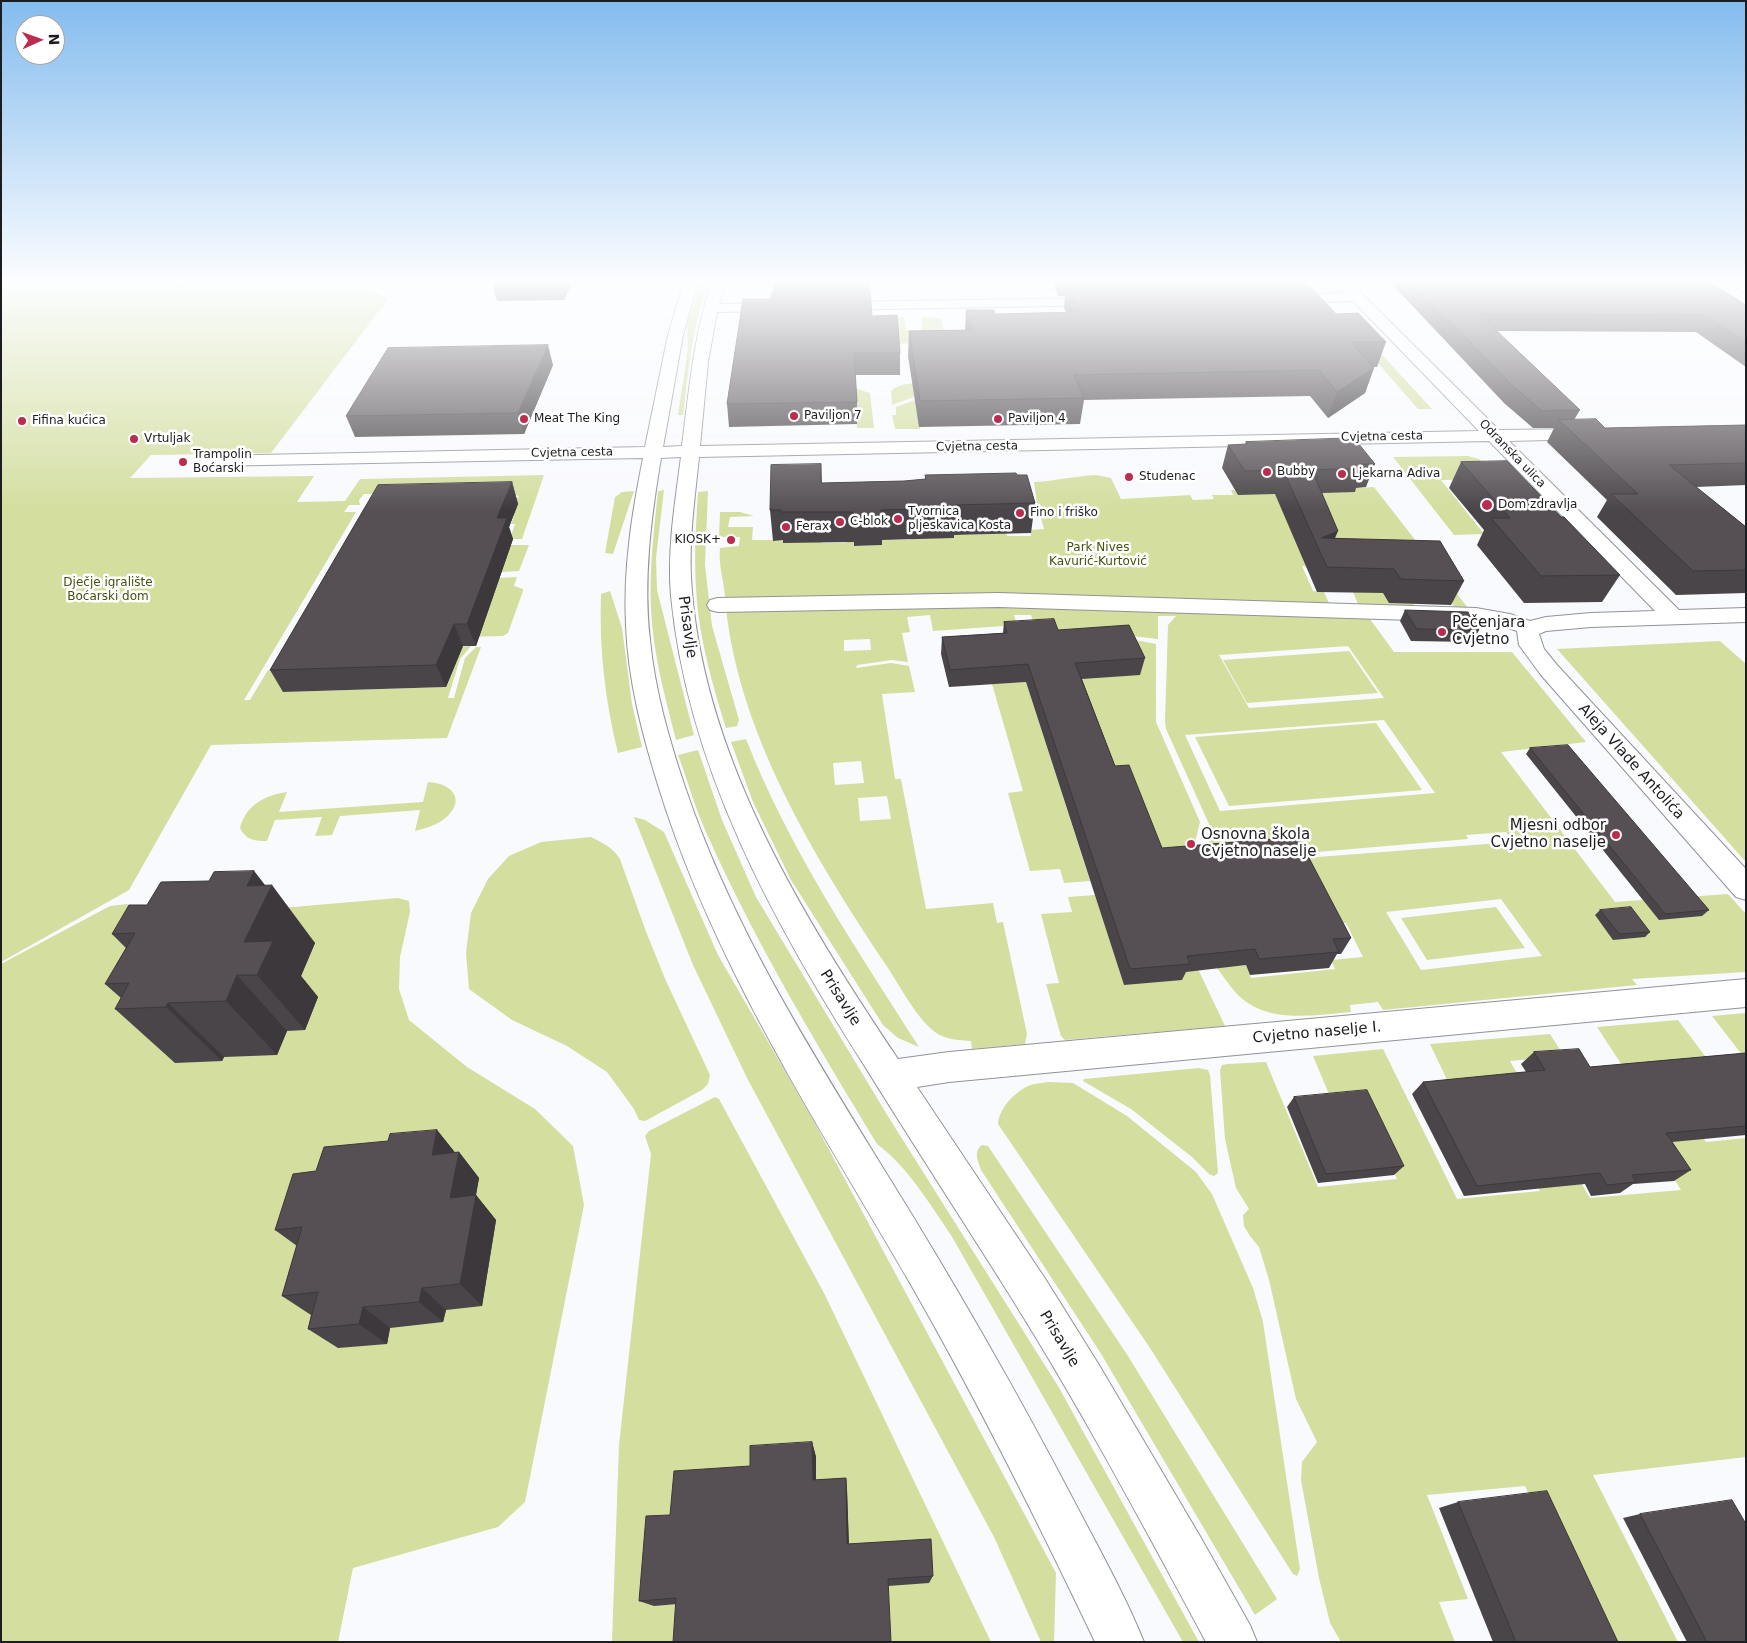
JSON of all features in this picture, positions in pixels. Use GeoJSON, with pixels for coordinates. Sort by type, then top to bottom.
{"type":"FeatureCollection","features":[{"type":"Feature","properties":{"kind":"street"},"geometry":{"type":"LineString","coordinates":[[670,358],[638,535],[636,605],[643,678],[656,737],[672,791],[698,862],[770,1009],[842,1135],[912,1250],[1001,1407],[1062,1521],[1120,1642]]}},
{"type":"Feature","properties":{"kind":"street","name":"Prisavlje"},"geometry":{"type":"LineString","coordinates":[[705,358],[690,452],[682,540],[681,592],[688,648],[711,738],[737,807],[769,873],[839,999],[1033,1296],[1131,1460],[1234,1642]]}},
{"type":"Feature","properties":{"kind":"street","name":"Odranska ulica"},"geometry":{"type":"LineString","coordinates":[[1417,358],[1673,617]]}},
{"type":"Feature","properties":{"kind":"street","name":"Cvjetna cesta"},"geometry":{"type":"LineString","coordinates":[[209,461],[1601,434]]}},
{"type":"Feature","properties":{"kind":"street"},"geometry":{"type":"LineString","coordinates":[[718,606],[999,600],[1476,615],[1510,621],[1529,628],[1536,625],[1555,623],[1673,617],[1746,616]]}},
{"type":"Feature","properties":{"kind":"street","name":"Aleja Vlade Antolića"},"geometry":{"type":"LineString","coordinates":[[1529,628],[1527,634],[1529,642],[1548,670],[1746,889]]}},
{"type":"Feature","properties":{"kind":"street","name":"Cvjetno naselje I."},"geometry":{"type":"LineString","coordinates":[[889,1076],[949,1066],[1746,993]]}},
{"type":"Feature","properties":{"kind":"green space","name":"Dječje igralište Boćarski dom"},"geometry":{"type":"Polygon","coordinates":[[[1,358],[343,358],[271,453],[151,455],[130,478],[314,476],[297,502],[345,501],[360,479],[544,475],[522,539],[510,539],[515,524],[511,524],[514,516],[512,497],[519,498],[517,495],[364,494],[359,500],[360,505],[349,505],[344,512],[356,512],[244,700],[250,700],[268,670],[288,669],[291,676],[283,692],[446,687],[453,647],[471,646],[460,659],[448,698],[454,698],[465,658],[476,647],[481,647],[447,738],[211,745],[129,890],[1,962],[1,358]]]}},
{"type":"Feature","properties":{"kind":"green space"},"geometry":{"type":"Polygon","coordinates":[[[687,358],[690,358],[683,415],[678,415],[687,358]]]}},
{"type":"Feature","properties":{"kind":"green space"},"geometry":{"type":"Polygon","coordinates":[[[1373,358],[1385,358],[1432,409],[1418,409],[1373,358]]]}},
{"type":"Feature","properties":{"kind":"green space"},"geometry":{"type":"Polygon","coordinates":[[[920,383],[924,393],[892,405],[891,391],[894,388],[901,385],[920,383]]]}},
{"type":"Feature","properties":{"kind":"green space"},"geometry":{"type":"Polygon","coordinates":[[[854,388],[870,393],[874,428],[857,428],[854,388]]]}},
{"type":"Feature","properties":{"kind":"green space"},"geometry":{"type":"Polygon","coordinates":[[[923,397],[916,406],[920,429],[895,429],[892,415],[896,415],[896,407],[923,397]]]}},
{"type":"Feature","properties":{"kind":"green space"},"geometry":{"type":"Polygon","coordinates":[[[1468,456],[1479,459],[1497,479],[1441,480],[1484,534],[1454,535],[1393,457],[1468,456]]]}},
{"type":"Feature","properties":{"kind":"green space","name":"Park Nives Kavurić-Kurtović"},"geometry":{"type":"Polygon","coordinates":[[[1096,475],[1111,478],[1121,499],[1190,495],[1193,500],[1214,499],[1212,495],[1233,495],[1231,490],[1253,489],[1256,494],[1374,487],[1468,608],[1454,607],[1423,553],[1340,567],[1302,566],[1313,591],[1324,592],[1329,603],[1185,600],[1179,613],[1370,619],[1394,652],[1512,652],[1586,742],[1501,752],[1615,902],[1728,894],[1746,914],[1746,972],[1632,979],[1637,985],[1383,1010],[1378,1002],[1350,1005],[1351,1012],[1321,1015],[1290,1016],[1261,1010],[1248,1003],[1236,993],[1217,968],[1246,965],[1251,978],[1335,969],[1331,960],[1363,957],[1346,923],[1329,925],[1206,846],[1210,837],[1318,857],[1513,842],[1506,832],[1466,835],[1468,839],[1317,852],[1210,832],[1209,824],[1166,729],[1168,625],[1176,616],[1158,616],[1158,639],[1096,632],[1036,631],[1031,615],[1014,615],[1017,625],[933,631],[930,615],[907,617],[910,632],[902,633],[908,662],[892,660],[857,665],[856,668],[891,663],[909,666],[915,692],[882,694],[895,779],[901,779],[926,909],[993,903],[997,923],[1003,922],[1027,1034],[1025,1044],[972,1049],[971,1041],[950,1039],[938,1034],[923,1021],[909,1002],[832,880],[782,790],[761,743],[744,695],[732,646],[720,560],[720,548],[739,546],[740,537],[719,537],[720,512],[740,512],[754,516],[730,517],[728,527],[753,527],[752,540],[821,540],[821,543],[845,543],[854,539],[854,546],[881,545],[881,540],[908,540],[952,531],[961,535],[998,534],[1006,530],[1007,536],[1031,536],[1030,530],[1044,529],[1037,504],[1034,482],[1096,475]],[[870,639],[844,640],[844,651],[871,650],[870,639]],[[1348,646],[1219,655],[1249,708],[1384,698],[1348,646]],[[1384,720],[1185,735],[1220,811],[1435,793],[1384,720]],[[861,761],[833,763],[835,785],[864,783],[861,761]],[[887,796],[858,798],[860,821],[891,819],[887,796]],[[1501,899],[1386,912],[1421,970],[1542,956],[1501,899]]]}},
{"type":"Feature","properties":{"kind":"green space"},"geometry":{"type":"Polygon","coordinates":[[[664,490],[656,558],[657,590],[694,735],[676,740],[657,658],[651,609],[651,564],[658,491],[664,490]]]}},
{"type":"Feature","properties":{"kind":"green space"},"geometry":{"type":"Polygon","coordinates":[[[634,491],[613,554],[605,553],[615,497],[622,492],[634,491]]]}},
{"type":"Feature","properties":{"kind":"green space"},"geometry":{"type":"Polygon","coordinates":[[[708,491],[705,565],[712,626],[739,720],[737,726],[726,728],[706,658],[697,605],[695,551],[698,492],[708,491]]]}},
{"type":"Feature","properties":{"kind":"green space"},"geometry":{"type":"Polygon","coordinates":[[[503,545],[529,545],[519,571],[501,572],[503,545]]]}},
{"type":"Feature","properties":{"kind":"green space"},"geometry":{"type":"Polygon","coordinates":[[[517,577],[514,586],[523,589],[523,591],[508,633],[503,636],[462,637],[498,578],[517,577]]]}},
{"type":"Feature","properties":{"kind":"green space"},"geometry":{"type":"Polygon","coordinates":[[[610,591],[622,628],[632,704],[642,747],[618,753],[606,694],[601,635],[601,594],[610,591]]]}},
{"type":"Feature","properties":{"kind":"green space"},"geometry":{"type":"Polygon","coordinates":[[[1353,592],[1408,594],[1415,606],[1358,604],[1353,592]]]}},
{"type":"Feature","properties":{"kind":"green space"},"geometry":{"type":"Polygon","coordinates":[[[1057,635],[1130,639],[1156,644],[1156,722],[1200,822],[1194,846],[1164,865],[1110,783],[1057,635]]]}},
{"type":"Feature","properties":{"kind":"green space"},"geometry":{"type":"Polygon","coordinates":[[[1720,641],[1746,664],[1746,862],[1557,649],[1720,641]]]}},
{"type":"Feature","properties":{"kind":"green space"},"geometry":{"type":"Polygon","coordinates":[[[1349,651],[1378,693],[1247,703],[1223,660],[1349,651]]]}},
{"type":"Feature","properties":{"kind":"green space"},"geometry":{"type":"Polygon","coordinates":[[[1026,682],[1090,881],[1064,883],[1060,869],[1030,871],[1008,793],[1023,791],[992,684],[1026,682]]]}},
{"type":"Feature","properties":{"kind":"green space"},"geometry":{"type":"Polygon","coordinates":[[[1376,723],[1422,790],[1229,806],[1195,737],[1376,723]]]}},
{"type":"Feature","properties":{"kind":"green space"},"geometry":{"type":"Polygon","coordinates":[[[746,739],[782,820],[803,859],[848,935],[919,1047],[898,1038],[883,1025],[791,880],[753,802],[731,742],[746,739]]]}},
{"type":"Feature","properties":{"kind":"green space"},"geometry":{"type":"Polygon","coordinates":[[[698,750],[722,820],[756,897],[889,1118],[1058,1386],[1199,1642],[1183,1642],[951,1235],[908,1174],[899,1163],[877,1144],[787,992],[745,914],[699,815],[678,755],[698,750]]]}},
{"type":"Feature","properties":{"kind":"green space"},"geometry":{"type":"Polygon","coordinates":[[[428,782],[437,783],[450,789],[456,800],[455,806],[441,821],[415,831],[420,810],[340,816],[332,835],[315,836],[322,817],[275,820],[267,841],[251,839],[240,828],[252,807],[258,802],[279,793],[287,792],[279,812],[423,802],[428,782]]]}},
{"type":"Feature","properties":{"kind":"green space"},"geometry":{"type":"Polygon","coordinates":[[[634,817],[645,820],[664,832],[718,955],[812,1118],[1056,1573],[1054,1642],[1041,1642],[994,1537],[747,1078],[693,965],[634,817]]]}},
{"type":"Feature","properties":{"kind":"green space"},"geometry":{"type":"Polygon","coordinates":[[[591,837],[610,848],[620,859],[666,981],[710,1075],[708,1084],[702,1090],[645,1121],[639,1120],[634,1109],[607,1072],[567,1046],[512,1020],[469,989],[466,953],[471,913],[488,879],[509,856],[541,842],[591,837]]]}},
{"type":"Feature","properties":{"kind":"green space"},"geometry":{"type":"Polygon","coordinates":[[[1095,895],[1124,985],[1179,970],[1198,969],[1225,1026],[1065,1040],[1061,1036],[1046,984],[1059,983],[1041,914],[1072,912],[1068,897],[1095,895]]]}},
{"type":"Feature","properties":{"kind":"green space"},"geometry":{"type":"Polygon","coordinates":[[[398,898],[409,901],[410,912],[400,957],[399,989],[409,1020],[467,1067],[535,1109],[573,1146],[584,1205],[525,1502],[498,1527],[353,1568],[338,1642],[1,1642],[1,964],[110,906],[127,904],[166,918],[398,898]]]}},
{"type":"Feature","properties":{"kind":"green space"},"geometry":{"type":"Polygon","coordinates":[[[1496,907],[1525,948],[1427,960],[1401,918],[1496,907]]]}},
{"type":"Feature","properties":{"kind":"green space"},"geometry":{"type":"Polygon","coordinates":[[[1746,1013],[1746,1060],[1712,1016],[1746,1013]]]}},
{"type":"Feature","properties":{"kind":"green space"},"geometry":{"type":"Polygon","coordinates":[[[1678,1020],[1708,1060],[1654,1069],[1706,1142],[1746,1138],[1746,1457],[1593,1475],[1678,1642],[1595,1642],[1525,1486],[1427,1495],[1468,1599],[1439,1602],[1455,1642],[1341,1642],[1330,1623],[1319,1578],[1301,1480],[1302,1462],[1317,1442],[1296,1399],[1269,1280],[1259,1247],[1244,1226],[1243,1215],[1249,1209],[1236,1188],[1225,1139],[1220,1070],[1222,1065],[1266,1062],[1318,1187],[1397,1179],[1360,1098],[1331,1099],[1313,1056],[1383,1049],[1457,1199],[1540,1191],[1482,1085],[1450,1086],[1430,1044],[1550,1034],[1564,1056],[1510,1061],[1590,1198],[1681,1190],[1611,1078],[1629,1076],[1597,1027],[1678,1020]]]}},
{"type":"Feature","properties":{"kind":"green space"},"geometry":{"type":"Polygon","coordinates":[[[1199,1068],[1208,1070],[1210,1075],[1218,1173],[1214,1176],[1209,1174],[1192,1157],[1131,1109],[1083,1081],[1084,1079],[1199,1068]]]}},
{"type":"Feature","properties":{"kind":"green space"},"geometry":{"type":"Polygon","coordinates":[[[1049,1082],[1073,1083],[1127,1116],[1196,1172],[1212,1194],[1253,1288],[1263,1322],[1300,1569],[1297,1576],[1293,1574],[1150,1348],[998,1124],[1004,1108],[1016,1094],[1029,1086],[1049,1082]]]}},
{"type":"Feature","properties":{"kind":"green space"},"geometry":{"type":"Polygon","coordinates":[[[715,1097],[719,1099],[825,1295],[991,1642],[612,1642],[619,1445],[651,1154],[645,1136],[649,1131],[715,1097]]]}},
{"type":"Feature","properties":{"kind":"green space"},"geometry":{"type":"Polygon","coordinates":[[[982,1145],[988,1146],[1128,1356],[1277,1599],[1255,1615],[1100,1352],[981,1170],[977,1153],[982,1145]]]}},
{"type":"Feature","properties":{"kind":"building"},"geometry":{"type":"Polygon","coordinates":[[[382,358],[542,358],[518,413],[346,416],[382,358]]]}},
{"type":"Feature","properties":{"kind":"building"},"geometry":{"type":"Polygon","coordinates":[[[734,358],[854,358],[857,402],[727,404],[734,358]]]}},
{"type":"Feature","properties":{"kind":"building"},"geometry":{"type":"Polygon","coordinates":[[[913,358],[1365,358],[1374,368],[1337,392],[1319,370],[1074,375],[1084,398],[920,401],[913,358]]]}},
{"type":"Feature","properties":{"kind":"building"},"geometry":{"type":"Polygon","coordinates":[[[1485,358],[1525,358],[1580,410],[1542,411],[1513,386],[1485,358]]]}},
{"type":"Feature","properties":{"kind":"building"},"geometry":{"type":"Polygon","coordinates":[[[1596,419],[1605,428],[1746,425],[1746,463],[1669,465],[1746,527],[1746,570],[1693,571],[1611,494],[1638,494],[1559,420],[1596,419]]]}},
{"type":"Feature","properties":{"kind":"building"},"geometry":{"type":"Polygon","coordinates":[[[1354,438],[1375,464],[1361,464],[1364,468],[1312,470],[1338,531],[1321,538],[1440,541],[1464,581],[1401,579],[1394,569],[1327,567],[1283,470],[1245,471],[1228,445],[1247,444],[1246,442],[1354,438]]]}},
{"type":"Feature","properties":{"kind":"building"},"geometry":{"type":"Polygon","coordinates":[[[1507,461],[1620,575],[1541,576],[1491,518],[1510,518],[1461,462],[1507,461]]]}},
{"type":"Feature","properties":{"kind":"building"},"geometry":{"type":"Polygon","coordinates":[[[821,464],[821,483],[904,481],[926,479],[925,475],[1016,473],[1017,475],[1027,475],[1035,503],[955,505],[956,508],[881,510],[882,515],[853,516],[853,512],[781,512],[781,510],[770,510],[771,465],[821,464]]]}},
{"type":"Feature","properties":{"kind":"building"},"geometry":{"type":"Polygon","coordinates":[[[512,482],[497,518],[507,518],[467,624],[454,624],[436,665],[270,670],[378,485],[512,482]]]}},
{"type":"Feature","properties":{"kind":"building"},"geometry":{"type":"Polygon","coordinates":[[[1405,610],[1468,612],[1479,630],[1417,629],[1405,610]]]}},
{"type":"Feature","properties":{"kind":"building"},"geometry":{"type":"Polygon","coordinates":[[[1054,619],[1058,630],[1129,625],[1145,658],[1075,663],[1115,766],[1129,765],[1162,848],[1298,837],[1351,938],[1333,939],[1339,952],[1259,959],[1255,949],[1187,956],[1190,964],[1130,969],[1028,664],[950,670],[942,637],[1007,633],[1004,622],[1054,619]]]}},
{"type":"Feature","properties":{"kind":"building"},"geometry":{"type":"Polygon","coordinates":[[[1568,745],[1709,910],[1665,914],[1530,748],[1568,745]]]}},
{"type":"Feature","properties":{"kind":"building"},"geometry":{"type":"Polygon","coordinates":[[[254,871],[247,886],[272,885],[244,942],[273,941],[257,975],[237,975],[226,1001],[168,1003],[166,1007],[115,1009],[129,983],[105,984],[135,933],[112,934],[129,905],[147,905],[161,882],[209,881],[214,872],[254,871]]]}},
{"type":"Feature","properties":{"kind":"building"},"geometry":{"type":"Polygon","coordinates":[[[1631,907],[1650,932],[1619,934],[1600,910],[1631,907]]]}},
{"type":"Feature","properties":{"kind":"building"},"geometry":{"type":"Polygon","coordinates":[[[1579,1049],[1590,1067],[1746,1053],[1746,1126],[1666,1133],[1691,1170],[1632,1175],[1636,1182],[1607,1185],[1600,1173],[1477,1186],[1423,1082],[1545,1070],[1534,1052],[1579,1049]]]}},
{"type":"Feature","properties":{"kind":"building"},"geometry":{"type":"Polygon","coordinates":[[[1367,1090],[1404,1166],[1326,1174],[1294,1097],[1367,1090]]]}},
{"type":"Feature","properties":{"kind":"building"},"geometry":{"type":"Polygon","coordinates":[[[437,1130],[432,1155],[459,1152],[450,1198],[476,1195],[460,1284],[422,1288],[419,1302],[363,1307],[359,1324],[308,1329],[318,1292],[282,1296],[302,1227],[275,1230],[293,1174],[316,1171],[324,1147],[388,1141],[390,1134],[437,1130]]]}},
{"type":"Feature","properties":{"kind":"building"},"geometry":{"type":"Polygon","coordinates":[[[812,1442],[813,1480],[846,1478],[847,1544],[931,1539],[933,1576],[888,1579],[891,1642],[673,1642],[676,1598],[639,1601],[646,1516],[670,1515],[674,1471],[750,1466],[750,1446],[812,1442]]]}},
{"type":"Feature","properties":{"kind":"building"},"geometry":{"type":"Polygon","coordinates":[[[1547,1491],[1618,1642],[1516,1642],[1458,1502],[1547,1491]]]}},
{"type":"Feature","properties":{"kind":"building"},"geometry":{"type":"Polygon","coordinates":[[[1732,1500],[1746,1524],[1746,1642],[1707,1642],[1640,1514],[1732,1500]]]}},
{"type":"Feature","properties":{"kind":"place","name":"Paviljon 7"},"geometry":{"type":"Point","coordinates":[794,416]}},
{"type":"Feature","properties":{"kind":"place","name":"Meat The King"},"geometry":{"type":"Point","coordinates":[524,419]}},
{"type":"Feature","properties":{"kind":"place","name":"Paviljon 4"},"geometry":{"type":"Point","coordinates":[998,419]}},
{"type":"Feature","properties":{"kind":"place","name":"Fifina kućica"},"geometry":{"type":"Point","coordinates":[22,421]}},
{"type":"Feature","properties":{"kind":"place","name":"Vrtuljak"},"geometry":{"type":"Point","coordinates":[134,439]}},
{"type":"Feature","properties":{"kind":"place","name":"Trampolin Boćarski"},"geometry":{"type":"Point","coordinates":[183,462]}},
{"type":"Feature","properties":{"kind":"place","name":"Bubby"},"geometry":{"type":"Point","coordinates":[1267,472]}},
{"type":"Feature","properties":{"kind":"place","name":"Ljekarna Adiva"},"geometry":{"type":"Point","coordinates":[1342,474]}},
{"type":"Feature","properties":{"kind":"place","name":"Studenac"},"geometry":{"type":"Point","coordinates":[1129,477]}},
{"type":"Feature","properties":{"kind":"place","name":"Dom zdravlja"},"geometry":{"type":"Point","coordinates":[1487,505]}},
{"type":"Feature","properties":{"kind":"place","name":"Fino i friško"},"geometry":{"type":"Point","coordinates":[1020,513]}},
{"type":"Feature","properties":{"kind":"place","name":"Tvornica pljeskavica Kosta"},"geometry":{"type":"Point","coordinates":[898,519]}},
{"type":"Feature","properties":{"kind":"place","name":"C-blok"},"geometry":{"type":"Point","coordinates":[840,522]}},
{"type":"Feature","properties":{"kind":"place","name":"Ferax"},"geometry":{"type":"Point","coordinates":[786,527]}},
{"type":"Feature","properties":{"kind":"place","name":"KIOSK+"},"geometry":{"type":"Point","coordinates":[731,540]}},
{"type":"Feature","properties":{"kind":"place","name":"Pečenjara Cvjetno"},"geometry":{"type":"Point","coordinates":[1442,632]}},
{"type":"Feature","properties":{"kind":"place","name":"Mjesni odbor Cvjetno naselje"},"geometry":{"type":"Point","coordinates":[1616,835]}},
{"type":"Feature","properties":{"kind":"place","name":"Osnovna škola Cvjetno naselje"},"geometry":{"type":"Point","coordinates":[1191,844]}}]}
